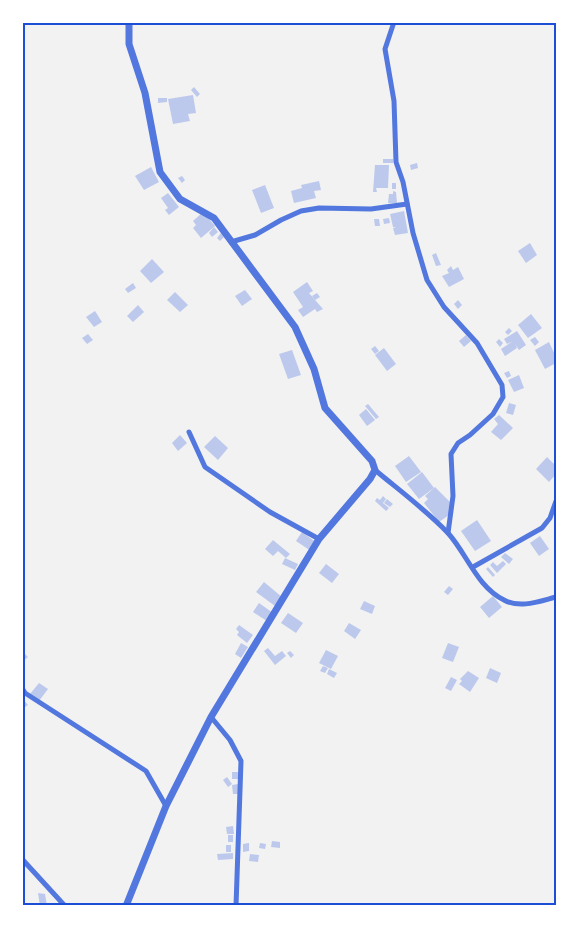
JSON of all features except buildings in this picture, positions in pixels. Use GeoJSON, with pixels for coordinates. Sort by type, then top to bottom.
{"type":"FeatureCollection","features":[{"type":"Feature","properties":{"kind":"street"},"geometry":{"type":"LineString","coordinates":[[130,22],[130,44],[145,93],[160,172],[180,199],[214,218],[295,327],[314,368],[324,408],[372,461],[375,470],[448,533],[479,579],[505,601],[526,604],[556,597]]}},
{"type":"Feature","properties":{"kind":"street"},"geometry":{"type":"LineString","coordinates":[[394,22],[385,49],[394,101],[396,162],[413,233],[427,280],[444,307],[477,342],[502,385],[503,397],[493,414],[470,436],[458,443],[451,454],[453,496],[448,533]]}},
{"type":"Feature","properties":{"kind":"street"},"geometry":{"type":"LineString","coordinates":[[231,242],[255,235],[301,211],[319,208],[371,209],[407,204]]}},
{"type":"Feature","properties":{"kind":"street"},"geometry":{"type":"LineString","coordinates":[[189,432],[205,467],[270,512],[319,539]]}},
{"type":"Feature","properties":{"kind":"street"},"geometry":{"type":"LineString","coordinates":[[126,906],[166,806],[211,717],[319,539],[370,479],[375,470]]}},
{"type":"Feature","properties":{"kind":"street"},"geometry":{"type":"LineString","coordinates":[[473,568],[542,528],[550,518],[556,501]]}},
{"type":"Feature","properties":{"kind":"street"},"geometry":{"type":"LineString","coordinates":[[22,688],[25,692],[146,770],[166,806]]}},
{"type":"Feature","properties":{"kind":"street"},"geometry":{"type":"LineString","coordinates":[[211,717],[230,740],[241,761],[236,906]]}},
{"type":"Feature","properties":{"kind":"street"},"geometry":{"type":"LineString","coordinates":[[22,858],[65,906]]}}]}
